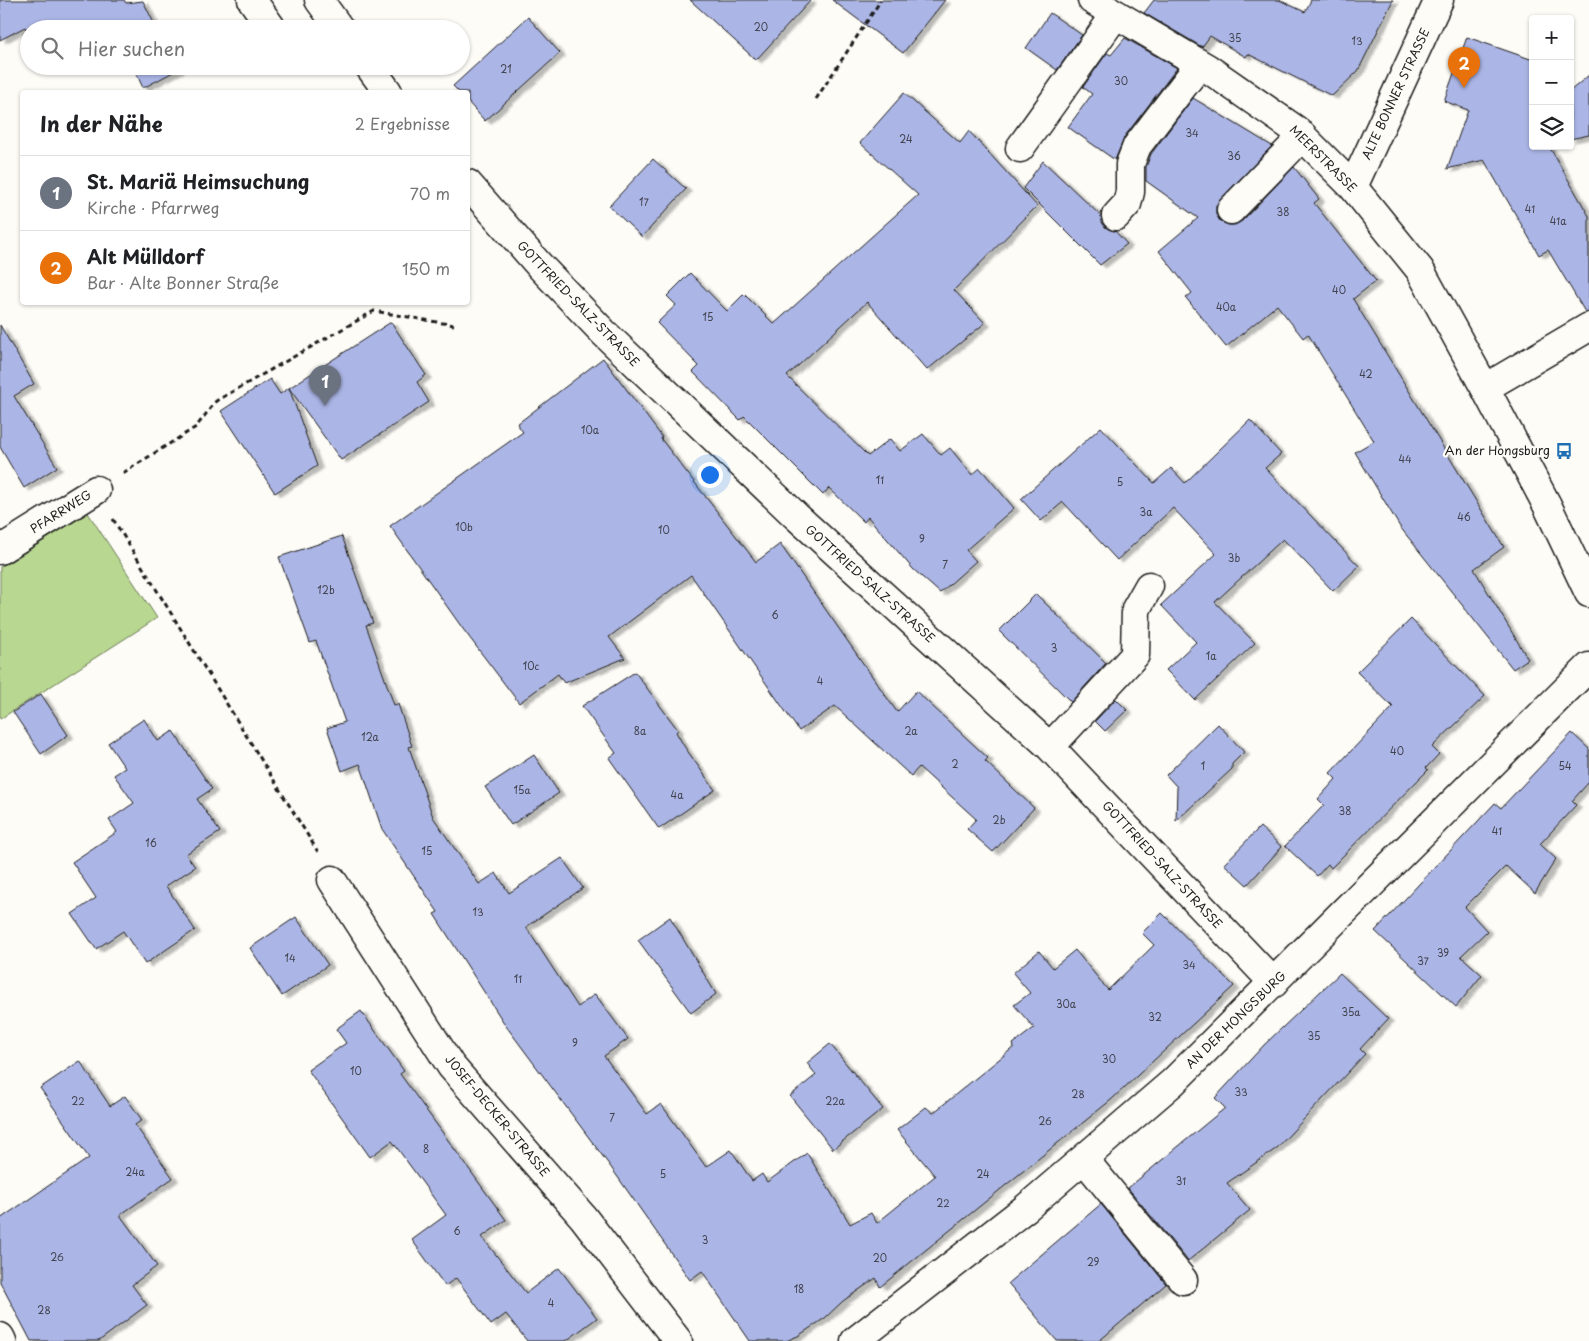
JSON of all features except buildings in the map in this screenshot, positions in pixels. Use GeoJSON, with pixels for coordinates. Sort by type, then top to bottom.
{"type":"FeatureCollection","features":[{"type":"Feature","properties":{"kind":"street"},"geometry":{"type":"LineString","coordinates":[[252,0],[266,20]]}},
{"type":"Feature","properties":{"kind":"street"},"geometry":{"type":"LineString","coordinates":[[319,0],[333,20]]}},
{"type":"Feature","properties":{"kind":"street","name":"MEERSTRASSE"},"geometry":{"type":"LineString","coordinates":[[1092,0],[1200,64],[1303,136],[1353,187],[1420,270],[1547,505],[1589,593]]}},
{"type":"Feature","properties":{"kind":"street","name":"ALTE BONNER STRASSE"},"geometry":{"type":"LineString","coordinates":[[1353,187],[1439,0]]}},
{"type":"Feature","properties":{"kind":"street"},"geometry":{"type":"LineString","coordinates":[[1020,148],[1116,14]]}},
{"type":"Feature","properties":{"kind":"street"},"geometry":{"type":"LineString","coordinates":[[1116,216],[1127,204],[1130,192],[1130,164],[1137,146],[1200,64]]}},
{"type":"Feature","properties":{"kind":"street"},"geometry":{"type":"LineString","coordinates":[[376,75],[387,90]]}},
{"type":"Feature","properties":{"kind":"street"},"geometry":{"type":"LineString","coordinates":[[1231,210],[1303,136]]}},
{"type":"Feature","properties":{"kind":"street","name":"GOTTFRIED-SALZ-STRASSE"},"geometry":{"type":"LineString","coordinates":[[470,186],[539,265],[604,333],[796,516],[1050,747],[1274,983]]}},
{"type":"Feature","properties":{"kind":"street"},"geometry":{"type":"LineString","coordinates":[[1485,388],[1589,327]]}},
{"type":"Feature","properties":{"kind":"street","name":"PFARRWEG"},"geometry":{"type":"LineString","coordinates":[[0,550],[96,490]]}},
{"type":"Feature","properties":{"kind":"street"},"geometry":{"type":"LineString","coordinates":[[1050,747],[1135,655],[1136,609],[1149,586]]}},
{"type":"Feature","properties":{"kind":"street","name":"AN DER HONGSBURG"},"geometry":{"type":"LineString","coordinates":[[854,1341],[1026,1208],[1173,1082],[1589,667]]}},
{"type":"Feature","properties":{"kind":"street","name":"JOSEF-DECKER-STRASSE"},"geometry":{"type":"LineString","coordinates":[[332,880],[451,1066],[583,1217],[678,1341]]}},
{"type":"Feature","properties":{"kind":"street"},"geometry":{"type":"LineString","coordinates":[[1084,1159],[1183,1280]]}},
{"type":"Feature","properties":{"kind":"path"},"geometry":{"type":"LineString","coordinates":[[816,99],[880,0]]}},
{"type":"Feature","properties":{"kind":"path"},"geometry":{"type":"LineString","coordinates":[[332,880],[313,840],[96,490],[196,426],[216,401],[374,311],[454,325]]}},
{"type":"Feature","properties":{"kind":"green space"},"geometry":{"type":"Polygon","coordinates":[[[88,513],[157,618],[0,719],[0,567],[88,513]]]}},
{"type":"Feature","properties":{"kind":"place","name":"Alt Mülldorf"},"geometry":{"type":"Point","coordinates":[1464,88]}},
{"type":"Feature","properties":{"kind":"place","name":"St. Mariä Heimsuchung"},"geometry":{"type":"Point","coordinates":[325,406]}},
{"type":"Feature","properties":{"kind":"place","name":"An der Hongsburg"},"geometry":{"type":"Point","coordinates":[1564,451]}}]}
